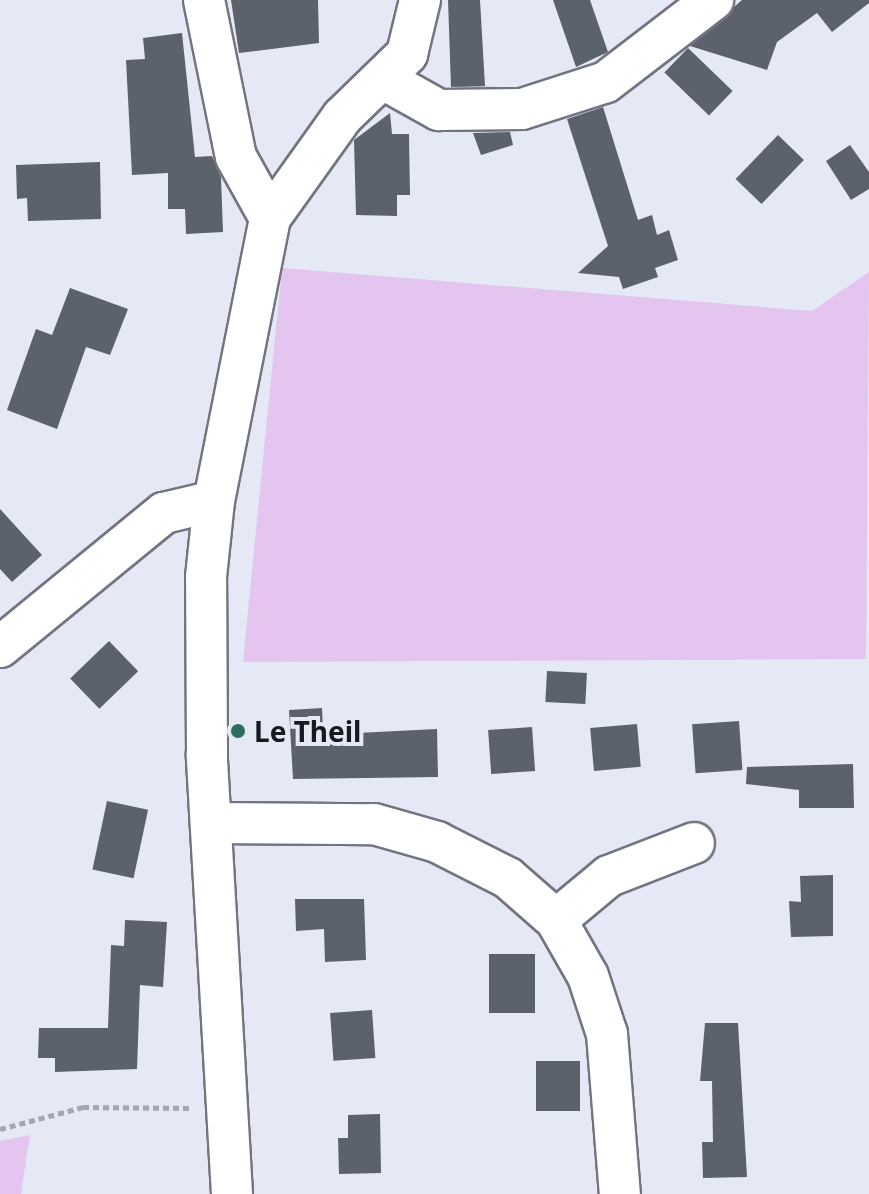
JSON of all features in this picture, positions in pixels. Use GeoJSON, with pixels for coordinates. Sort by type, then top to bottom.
{"type":"FeatureCollection","features":[{"type":"Feature","properties":{"kind":"street"},"geometry":{"type":"LineString","coordinates":[[204,0],[236,157],[270,218]]}},
{"type":"Feature","properties":{"kind":"street"},"geometry":{"type":"LineString","coordinates":[[232,1194],[211,823],[206,577],[214,501],[270,218],[342,117],[385,80],[407,54],[420,0]]}},
{"type":"Feature","properties":{"kind":"street"},"geometry":{"type":"LineString","coordinates":[[385,80],[439,110],[522,109],[606,82],[713,0]]}},
{"type":"Feature","properties":{"kind":"street"},"geometry":{"type":"LineString","coordinates":[[0,647],[164,513],[214,501]]}},
{"type":"Feature","properties":{"kind":"street"},"geometry":{"type":"LineString","coordinates":[[211,823],[374,824],[437,842],[508,878],[556,920],[588,976],[607,1034],[620,1194]]}},
{"type":"Feature","properties":{"kind":"street"},"geometry":{"type":"LineString","coordinates":[[556,920],[609,876],[694,843]]}},
{"type":"Feature","properties":{"kind":"path"},"geometry":{"type":"LineString","coordinates":[[0,1129],[83,1107],[227,1108]]}},
{"type":"Feature","properties":{"kind":"shaded area"},"geometry":{"type":"Polygon","coordinates":[[[282,268],[812,311],[869,272],[866,659],[243,662],[282,268]]]}},
{"type":"Feature","properties":{"kind":"shaded area"},"geometry":{"type":"Polygon","coordinates":[[[30,1135],[21,1194],[0,1194],[0,1141],[30,1135]]]}},
{"type":"Feature","properties":{"kind":"building"},"geometry":{"type":"Polygon","coordinates":[[[231,0],[318,0],[319,43],[239,53],[231,0]]]}},
{"type":"Feature","properties":{"kind":"building"},"geometry":{"type":"Polygon","coordinates":[[[448,0],[480,0],[485,86],[496,86],[451,87],[448,0]]]}},
{"type":"Feature","properties":{"kind":"building"},"geometry":{"type":"Polygon","coordinates":[[[553,0],[590,0],[608,52],[576,67],[553,0]]]}},
{"type":"Feature","properties":{"kind":"building"},"geometry":{"type":"Polygon","coordinates":[[[742,0],[869,0],[869,3],[832,32],[817,13],[777,42],[767,70],[690,46],[742,0]]]}},
{"type":"Feature","properties":{"kind":"building"},"geometry":{"type":"Polygon","coordinates":[[[182,33],[195,157],[212,156],[221,177],[223,232],[186,234],[185,209],[168,209],[168,173],[132,175],[126,60],[145,59],[143,38],[182,33]]]}},
{"type":"Feature","properties":{"kind":"building"},"geometry":{"type":"Polygon","coordinates":[[[688,48],[733,91],[709,116],[664,72],[688,48]]]}},
{"type":"Feature","properties":{"kind":"building"},"geometry":{"type":"Polygon","coordinates":[[[603,107],[638,220],[652,215],[657,235],[669,230],[678,260],[655,268],[658,277],[623,289],[619,277],[578,273],[608,246],[567,119],[603,107]]]}},
{"type":"Feature","properties":{"kind":"building"},"geometry":{"type":"Polygon","coordinates":[[[390,113],[392,134],[409,134],[410,195],[397,195],[397,216],[356,215],[354,140],[390,113]]]}},
{"type":"Feature","properties":{"kind":"building"},"geometry":{"type":"Polygon","coordinates":[[[510,132],[513,145],[481,155],[473,133],[510,132]]]}},
{"type":"Feature","properties":{"kind":"building"},"geometry":{"type":"Polygon","coordinates":[[[778,135],[804,160],[762,204],[736,179],[778,135]]]}},
{"type":"Feature","properties":{"kind":"building"},"geometry":{"type":"Polygon","coordinates":[[[850,145],[869,172],[869,189],[851,200],[826,161],[850,145]]]}},
{"type":"Feature","properties":{"kind":"building"},"geometry":{"type":"Polygon","coordinates":[[[100,162],[101,219],[28,221],[27,198],[17,199],[16,165],[100,162]]]}},
{"type":"Feature","properties":{"kind":"building"},"geometry":{"type":"Polygon","coordinates":[[[70,288],[128,309],[110,355],[86,347],[57,429],[7,410],[36,329],[52,335],[70,288]]]}},
{"type":"Feature","properties":{"kind":"building"},"geometry":{"type":"Polygon","coordinates":[[[0,509],[42,555],[12,582],[0,569],[0,509]]]}},
{"type":"Feature","properties":{"kind":"building"},"geometry":{"type":"Polygon","coordinates":[[[109,641],[138,671],[99,709],[70,679],[109,641]]]}},
{"type":"Feature","properties":{"kind":"building"},"geometry":{"type":"Polygon","coordinates":[[[547,671],[587,673],[585,704],[545,702],[547,671]]]}},
{"type":"Feature","properties":{"kind":"building"},"geometry":{"type":"Polygon","coordinates":[[[322,708],[323,730],[337,734],[437,729],[438,777],[293,779],[289,710],[322,708]]]}},
{"type":"Feature","properties":{"kind":"building"},"geometry":{"type":"Polygon","coordinates":[[[739,721],[742,770],[696,773],[692,724],[739,721]]]}},
{"type":"Feature","properties":{"kind":"building"},"geometry":{"type":"Polygon","coordinates":[[[637,724],[641,767],[594,771],[590,728],[637,724]]]}},
{"type":"Feature","properties":{"kind":"building"},"geometry":{"type":"Polygon","coordinates":[[[532,727],[535,771],[491,774],[488,730],[532,727]]]}},
{"type":"Feature","properties":{"kind":"building"},"geometry":{"type":"Polygon","coordinates":[[[853,764],[854,808],[799,808],[799,790],[746,784],[747,767],[853,764]]]}},
{"type":"Feature","properties":{"kind":"building"},"geometry":{"type":"Polygon","coordinates":[[[107,801],[148,810],[134,878],[92,869],[107,801]]]}},
{"type":"Feature","properties":{"kind":"building"},"geometry":{"type":"Polygon","coordinates":[[[833,875],[833,936],[791,937],[789,901],[801,902],[800,876],[833,875]]]}},
{"type":"Feature","properties":{"kind":"building"},"geometry":{"type":"Polygon","coordinates":[[[295,899],[364,899],[366,960],[325,962],[324,929],[296,931],[295,899]]]}},
{"type":"Feature","properties":{"kind":"building"},"geometry":{"type":"Polygon","coordinates":[[[125,920],[167,922],[163,987],[140,985],[137,1069],[55,1072],[55,1058],[38,1058],[39,1028],[108,1028],[111,945],[124,946],[125,920]]]}},
{"type":"Feature","properties":{"kind":"building"},"geometry":{"type":"Polygon","coordinates":[[[489,954],[535,954],[535,1013],[489,1013],[489,954]]]}},
{"type":"Feature","properties":{"kind":"building"},"geometry":{"type":"Polygon","coordinates":[[[372,1010],[375,1058],[333,1061],[330,1013],[372,1010]]]}},
{"type":"Feature","properties":{"kind":"building"},"geometry":{"type":"Polygon","coordinates":[[[705,1023],[738,1023],[747,1177],[703,1178],[702,1142],[713,1142],[712,1081],[700,1081],[705,1023]]]}},
{"type":"Feature","properties":{"kind":"building"},"geometry":{"type":"Polygon","coordinates":[[[536,1061],[580,1061],[580,1111],[536,1111],[536,1061]]]}},
{"type":"Feature","properties":{"kind":"building"},"geometry":{"type":"Polygon","coordinates":[[[380,1114],[381,1173],[339,1174],[338,1138],[348,1138],[348,1115],[380,1114]]]}},
{"type":"Feature","properties":{"kind":"place","name":"Le Theil"},"geometry":{"type":"Point","coordinates":[238,731]}}]}
